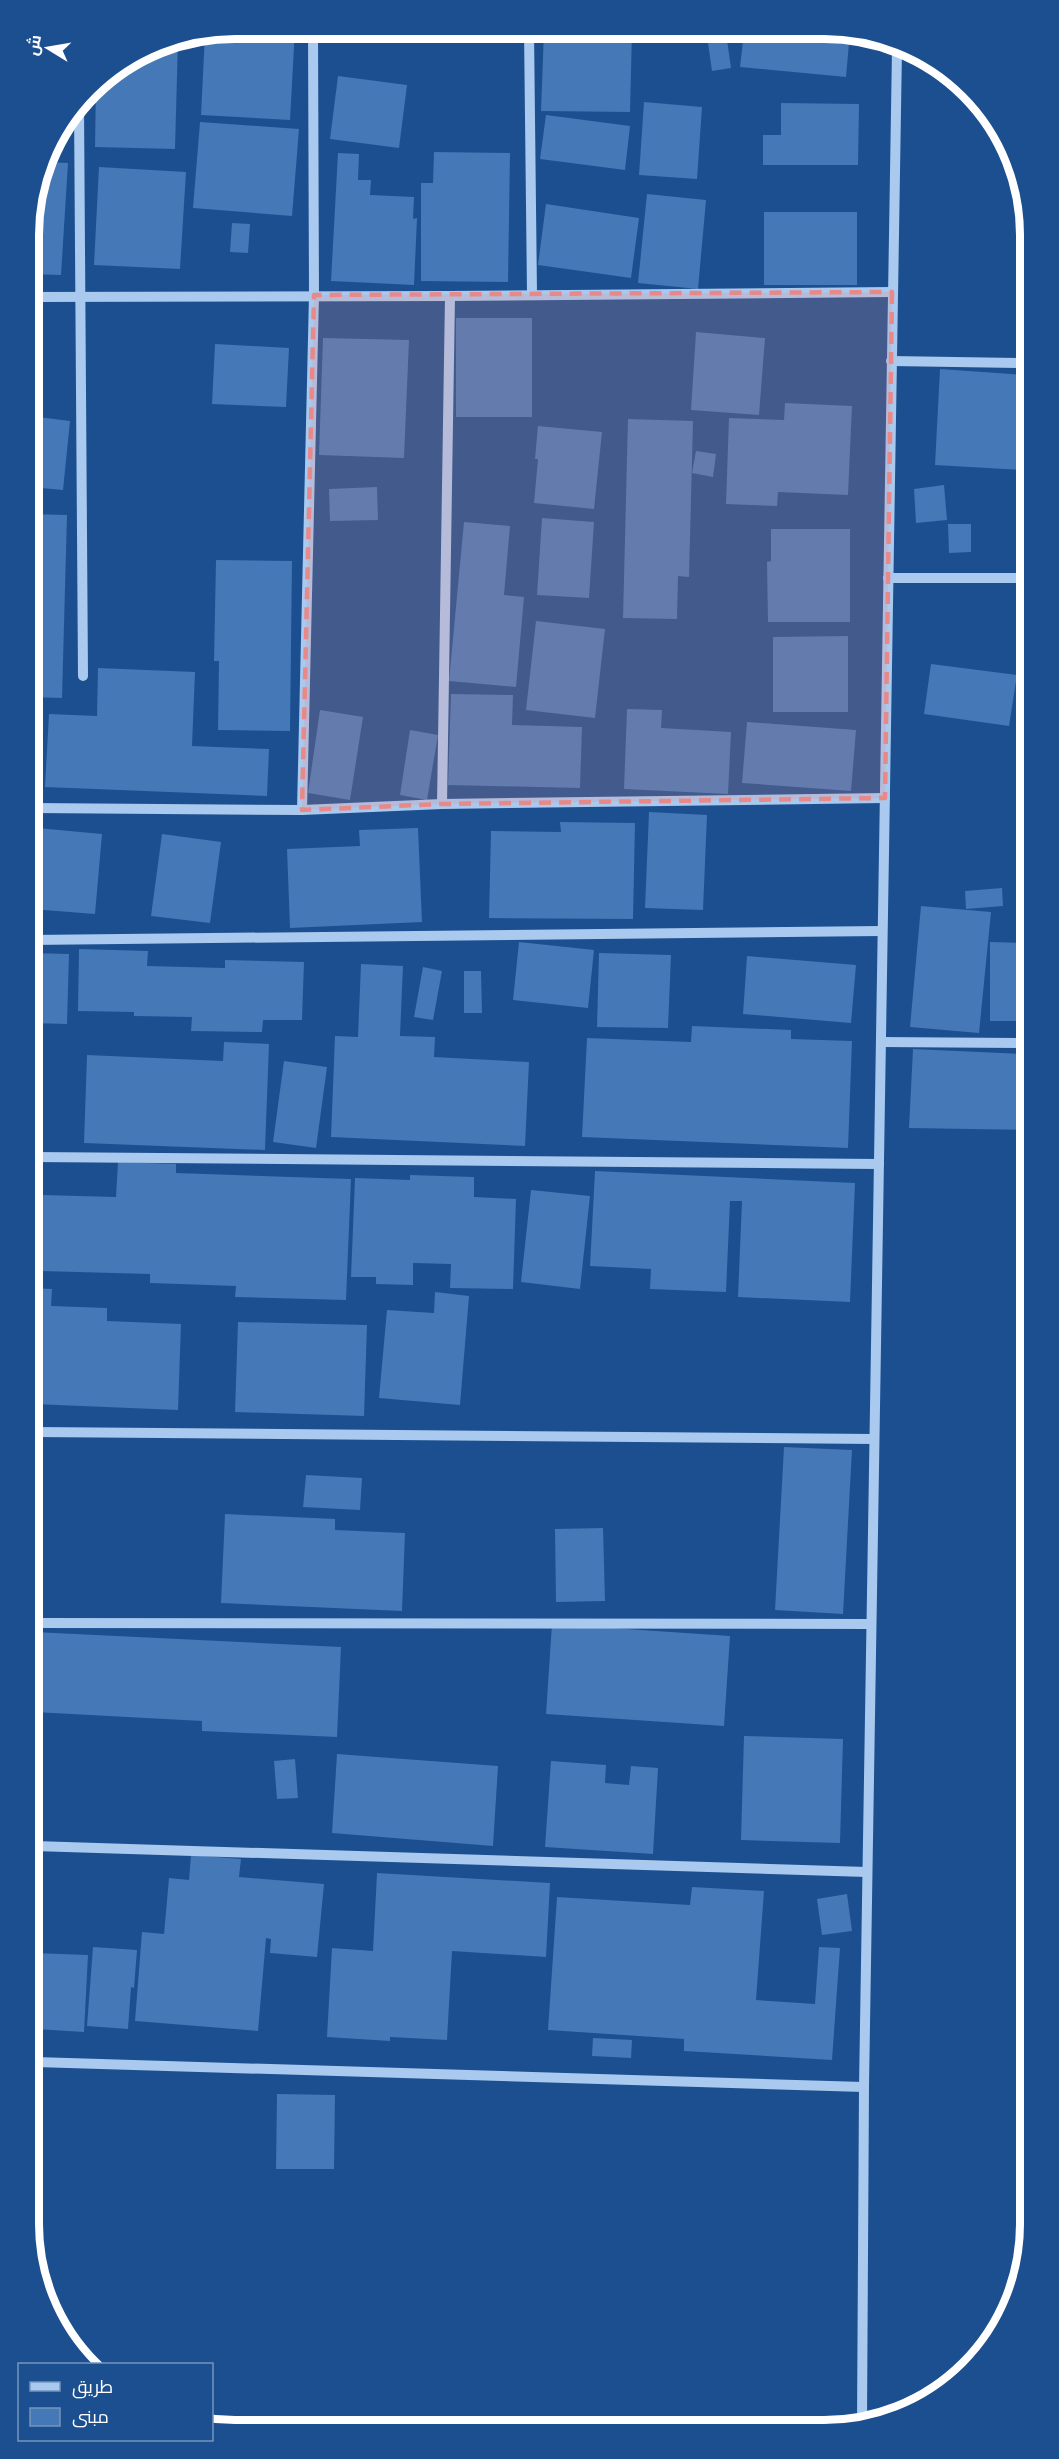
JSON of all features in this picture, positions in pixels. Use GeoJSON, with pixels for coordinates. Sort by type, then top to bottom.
{"type":"FeatureCollection","features":[{"type":"Feature","properties":{"kind":"street"},"geometry":{"type":"LineString","coordinates":[[302,810],[314,296],[313,39]]}},
{"type":"Feature","properties":{"kind":"street"},"geometry":{"type":"LineString","coordinates":[[529,39],[532,294]]}},
{"type":"Feature","properties":{"kind":"street"},"geometry":{"type":"LineString","coordinates":[[862,2415],[867,1872],[897,53]]}},
{"type":"Feature","properties":{"kind":"street"},"geometry":{"type":"LineString","coordinates":[[79,117],[84,676]]}},
{"type":"Feature","properties":{"kind":"street"},"geometry":{"type":"LineString","coordinates":[[39,297],[892,292]]}},
{"type":"Feature","properties":{"kind":"street"},"geometry":{"type":"LineString","coordinates":[[442,804],[450,296]]}},
{"type":"Feature","properties":{"kind":"street"},"geometry":{"type":"LineString","coordinates":[[891,362],[1020,363]]}},
{"type":"Feature","properties":{"kind":"street"},"geometry":{"type":"LineString","coordinates":[[888,578],[1020,578]]}},
{"type":"Feature","properties":{"kind":"street"},"geometry":{"type":"LineString","coordinates":[[39,808],[302,810],[442,804],[885,798]]}},
{"type":"Feature","properties":{"kind":"street"},"geometry":{"type":"LineString","coordinates":[[39,940],[882,931]]}},
{"type":"Feature","properties":{"kind":"street"},"geometry":{"type":"LineString","coordinates":[[881,1042],[1020,1043]]}},
{"type":"Feature","properties":{"kind":"street"},"geometry":{"type":"LineString","coordinates":[[39,1157],[879,1164]]}},
{"type":"Feature","properties":{"kind":"street"},"geometry":{"type":"LineString","coordinates":[[39,1432],[874,1439]]}},
{"type":"Feature","properties":{"kind":"street"},"geometry":{"type":"LineString","coordinates":[[39,1623],[871,1624]]}},
{"type":"Feature","properties":{"kind":"street"},"geometry":{"type":"LineString","coordinates":[[39,1846],[867,1872]]}},
{"type":"Feature","properties":{"kind":"street"},"geometry":{"type":"LineString","coordinates":[[39,2062],[864,2087]]}},
{"type":"Feature","properties":{"kind":"highlighted area"},"geometry":{"type":"Polygon","coordinates":[[[892,292],[885,798],[442,804],[302,810],[314,295],[892,292]]]}},
{"type":"Feature","properties":{"kind":"building"},"geometry":{"type":"Polygon","coordinates":[[[222,39],[294,39],[290,120],[201,115],[205,42],[222,39]]]}},
{"type":"Feature","properties":{"kind":"building"},"geometry":{"type":"Polygon","coordinates":[[[544,39],[632,39],[630,112],[541,111],[544,39]]]}},
{"type":"Feature","properties":{"kind":"building"},"geometry":{"type":"Polygon","coordinates":[[[743,39],[849,41],[846,77],[740,67],[743,39]]]}},
{"type":"Feature","properties":{"kind":"building"},"geometry":{"type":"Polygon","coordinates":[[[727,40],[731,68],[712,71],[708,43],[727,40]]]}},
{"type":"Feature","properties":{"kind":"building"},"geometry":{"type":"Polygon","coordinates":[[[178,48],[175,149],[95,147],[96,96],[137,65],[178,48]]]}},
{"type":"Feature","properties":{"kind":"building"},"geometry":{"type":"Polygon","coordinates":[[[338,76],[407,85],[399,148],[330,139],[338,76]]]}},
{"type":"Feature","properties":{"kind":"building"},"geometry":{"type":"Polygon","coordinates":[[[644,102],[702,107],[697,179],[639,175],[644,102]]]}},
{"type":"Feature","properties":{"kind":"building"},"geometry":{"type":"Polygon","coordinates":[[[781,103],[859,104],[858,165],[763,165],[763,135],[781,135],[781,103]]]}},
{"type":"Feature","properties":{"kind":"building"},"geometry":{"type":"Polygon","coordinates":[[[546,115],[630,126],[625,170],[540,159],[546,115]]]}},
{"type":"Feature","properties":{"kind":"building"},"geometry":{"type":"Polygon","coordinates":[[[200,122],[299,129],[292,216],[193,208],[200,122]]]}},
{"type":"Feature","properties":{"kind":"building"},"geometry":{"type":"Polygon","coordinates":[[[434,152],[510,153],[508,282],[421,281],[421,183],[433,183],[434,152]]]}},
{"type":"Feature","properties":{"kind":"building"},"geometry":{"type":"Polygon","coordinates":[[[338,153],[359,154],[358,180],[371,180],[370,195],[414,197],[413,219],[417,218],[414,285],[331,281],[338,153]]]}},
{"type":"Feature","properties":{"kind":"building"},"geometry":{"type":"Polygon","coordinates":[[[53,162],[68,163],[61,275],[39,274],[39,222],[46,184],[53,162]]]}},
{"type":"Feature","properties":{"kind":"building"},"geometry":{"type":"Polygon","coordinates":[[[99,167],[186,172],[180,269],[94,265],[99,167]]]}},
{"type":"Feature","properties":{"kind":"building"},"geometry":{"type":"Polygon","coordinates":[[[647,194],[706,200],[698,289],[638,283],[647,194]]]}},
{"type":"Feature","properties":{"kind":"building"},"geometry":{"type":"Polygon","coordinates":[[[546,204],[639,218],[631,278],[538,265],[546,204]]]}},
{"type":"Feature","properties":{"kind":"building"},"geometry":{"type":"Polygon","coordinates":[[[764,212],[857,212],[857,285],[764,285],[764,212]]]}},
{"type":"Feature","properties":{"kind":"building"},"geometry":{"type":"Polygon","coordinates":[[[232,223],[250,224],[248,253],[230,252],[232,223]]]}},
{"type":"Feature","properties":{"kind":"building"},"geometry":{"type":"Polygon","coordinates":[[[456,318],[532,318],[532,417],[456,417],[456,318]]]}},
{"type":"Feature","properties":{"kind":"building"},"geometry":{"type":"Polygon","coordinates":[[[696,332],[765,338],[759,415],[691,410],[696,332]]]}},
{"type":"Feature","properties":{"kind":"building"},"geometry":{"type":"Polygon","coordinates":[[[323,338],[409,340],[404,458],[319,455],[323,338]]]}},
{"type":"Feature","properties":{"kind":"building"},"geometry":{"type":"Polygon","coordinates":[[[215,344],[289,348],[286,407],[212,404],[215,344]]]}},
{"type":"Feature","properties":{"kind":"building"},"geometry":{"type":"Polygon","coordinates":[[[940,369],[1020,375],[1020,470],[935,465],[940,369]]]}},
{"type":"Feature","properties":{"kind":"building"},"geometry":{"type":"Polygon","coordinates":[[[785,403],[852,406],[848,495],[778,492],[777,506],[726,504],[729,418],[784,420],[785,403]]]}},
{"type":"Feature","properties":{"kind":"building"},"geometry":{"type":"Polygon","coordinates":[[[39,417],[70,421],[63,490],[39,488],[39,417]]]}},
{"type":"Feature","properties":{"kind":"building"},"geometry":{"type":"Polygon","coordinates":[[[628,419],[693,421],[689,577],[678,576],[677,619],[623,618],[628,419]]]}},
{"type":"Feature","properties":{"kind":"building"},"geometry":{"type":"Polygon","coordinates":[[[538,426],[602,432],[594,509],[534,503],[538,426]]]}},
{"type":"Feature","properties":{"kind":"building"},"geometry":{"type":"Polygon","coordinates":[[[696,451],[716,454],[713,477],[692,473],[696,451]]]}},
{"type":"Feature","properties":{"kind":"building"},"geometry":{"type":"Polygon","coordinates":[[[944,485],[947,520],[916,523],[914,489],[944,485]]]}},
{"type":"Feature","properties":{"kind":"building"},"geometry":{"type":"Polygon","coordinates":[[[377,487],[378,520],[330,521],[329,489],[377,487]]]}},
{"type":"Feature","properties":{"kind":"building"},"geometry":{"type":"Polygon","coordinates":[[[39,514],[67,515],[62,698],[39,697],[39,514]]]}},
{"type":"Feature","properties":{"kind":"building"},"geometry":{"type":"Polygon","coordinates":[[[542,518],[594,522],[589,598],[537,595],[542,518]]]}},
{"type":"Feature","properties":{"kind":"building"},"geometry":{"type":"Polygon","coordinates":[[[464,522],[510,526],[504,595],[524,597],[516,687],[449,681],[464,522]]]}},
{"type":"Feature","properties":{"kind":"building"},"geometry":{"type":"Polygon","coordinates":[[[948,524],[971,524],[971,552],[949,553],[948,524]]]}},
{"type":"Feature","properties":{"kind":"building"},"geometry":{"type":"Polygon","coordinates":[[[771,529],[850,529],[850,622],[768,622],[767,562],[771,561],[771,529]]]}},
{"type":"Feature","properties":{"kind":"building"},"geometry":{"type":"Polygon","coordinates":[[[216,560],[292,561],[290,731],[218,730],[219,661],[214,661],[216,560]]]}},
{"type":"Feature","properties":{"kind":"building"},"geometry":{"type":"Polygon","coordinates":[[[536,621],[605,629],[595,718],[526,710],[536,621]]]}},
{"type":"Feature","properties":{"kind":"building"},"geometry":{"type":"Polygon","coordinates":[[[848,636],[848,712],[773,712],[773,637],[848,636]]]}},
{"type":"Feature","properties":{"kind":"building"},"geometry":{"type":"Polygon","coordinates":[[[931,664],[1017,675],[1009,726],[924,714],[931,664]]]}},
{"type":"Feature","properties":{"kind":"building"},"geometry":{"type":"Polygon","coordinates":[[[98,668],[195,672],[192,746],[269,749],[267,796],[45,787],[49,714],[97,716],[98,668]]]}},
{"type":"Feature","properties":{"kind":"building"},"geometry":{"type":"Polygon","coordinates":[[[451,694],[513,695],[512,725],[582,727],[580,788],[448,785],[451,694]]]}},
{"type":"Feature","properties":{"kind":"building"},"geometry":{"type":"Polygon","coordinates":[[[627,709],[662,710],[661,728],[731,732],[728,794],[624,789],[627,709]]]}},
{"type":"Feature","properties":{"kind":"building"},"geometry":{"type":"Polygon","coordinates":[[[320,710],[363,717],[350,800],[308,793],[320,710]]]}},
{"type":"Feature","properties":{"kind":"building"},"geometry":{"type":"Polygon","coordinates":[[[747,722],[856,730],[851,791],[742,783],[747,722]]]}},
{"type":"Feature","properties":{"kind":"building"},"geometry":{"type":"Polygon","coordinates":[[[410,730],[438,735],[427,800],[400,795],[410,730]]]}},
{"type":"Feature","properties":{"kind":"building"},"geometry":{"type":"Polygon","coordinates":[[[649,812],[707,815],[703,910],[645,908],[649,812]]]}},
{"type":"Feature","properties":{"kind":"building"},"geometry":{"type":"Polygon","coordinates":[[[560,822],[635,823],[633,919],[489,918],[491,831],[561,832],[560,822]]]}},
{"type":"Feature","properties":{"kind":"building"},"geometry":{"type":"Polygon","coordinates":[[[39,828],[102,834],[95,914],[39,910],[39,828]]]}},
{"type":"Feature","properties":{"kind":"building"},"geometry":{"type":"Polygon","coordinates":[[[418,828],[422,922],[290,928],[287,849],[360,846],[359,830],[418,828]]]}},
{"type":"Feature","properties":{"kind":"building"},"geometry":{"type":"Polygon","coordinates":[[[162,834],[221,842],[210,923],[151,916],[162,834]]]}},
{"type":"Feature","properties":{"kind":"building"},"geometry":{"type":"Polygon","coordinates":[[[1002,888],[1003,906],[966,909],[965,891],[1002,888]]]}},
{"type":"Feature","properties":{"kind":"building"},"geometry":{"type":"Polygon","coordinates":[[[921,906],[991,912],[979,1033],[910,1027],[921,906]]]}},
{"type":"Feature","properties":{"kind":"building"},"geometry":{"type":"Polygon","coordinates":[[[519,942],[594,950],[588,1008],[513,1000],[519,942]]]}},
{"type":"Feature","properties":{"kind":"building"},"geometry":{"type":"Polygon","coordinates":[[[990,942],[1020,943],[1020,1021],[990,1021],[990,942]]]}},
{"type":"Feature","properties":{"kind":"building"},"geometry":{"type":"Polygon","coordinates":[[[79,949],[148,951],[147,966],[225,968],[225,960],[304,962],[302,1020],[263,1020],[262,1032],[191,1031],[192,1017],[134,1016],[134,1012],[78,1011],[79,949]]]}},
{"type":"Feature","properties":{"kind":"building"},"geometry":{"type":"Polygon","coordinates":[[[39,953],[69,954],[67,1024],[39,1023],[39,953]]]}},
{"type":"Feature","properties":{"kind":"building"},"geometry":{"type":"Polygon","coordinates":[[[599,953],[671,955],[668,1028],[597,1027],[599,953]]]}},
{"type":"Feature","properties":{"kind":"building"},"geometry":{"type":"Polygon","coordinates":[[[747,956],[856,965],[851,1023],[743,1014],[747,956]]]}},
{"type":"Feature","properties":{"kind":"building"},"geometry":{"type":"Polygon","coordinates":[[[361,964],[403,966],[400,1036],[435,1037],[434,1057],[529,1062],[525,1146],[331,1137],[335,1036],[358,1037],[361,964]]]}},
{"type":"Feature","properties":{"kind":"building"},"geometry":{"type":"Polygon","coordinates":[[[423,967],[442,971],[433,1020],[414,1017],[423,967]]]}},
{"type":"Feature","properties":{"kind":"building"},"geometry":{"type":"Polygon","coordinates":[[[464,971],[481,971],[482,1013],[464,1013],[464,971]]]}},
{"type":"Feature","properties":{"kind":"building"},"geometry":{"type":"Polygon","coordinates":[[[692,1026],[791,1030],[791,1039],[852,1041],[848,1148],[582,1137],[587,1038],[691,1042],[692,1026]]]}},
{"type":"Feature","properties":{"kind":"building"},"geometry":{"type":"Polygon","coordinates":[[[224,1042],[269,1044],[265,1150],[84,1143],[87,1055],[223,1061],[224,1042]]]}},
{"type":"Feature","properties":{"kind":"building"},"geometry":{"type":"Polygon","coordinates":[[[913,1049],[1020,1054],[1020,1130],[909,1128],[913,1049]]]}},
{"type":"Feature","properties":{"kind":"building"},"geometry":{"type":"Polygon","coordinates":[[[284,1061],[327,1067],[316,1148],[273,1142],[284,1061]]]}},
{"type":"Feature","properties":{"kind":"building"},"geometry":{"type":"Polygon","coordinates":[[[39,1070],[41,1070],[42,1147],[39,1147],[39,1070]]]}},
{"type":"Feature","properties":{"kind":"building"},"geometry":{"type":"Polygon","coordinates":[[[118,1162],[176,1164],[176,1173],[351,1179],[346,1300],[235,1297],[236,1286],[150,1283],[150,1274],[40,1271],[42,1195],[116,1197],[118,1162]]]}},
{"type":"Feature","properties":{"kind":"building"},"geometry":{"type":"Polygon","coordinates":[[[595,1171],[855,1183],[850,1302],[738,1297],[742,1201],[730,1201],[726,1292],[650,1289],[651,1269],[590,1266],[595,1171]]]}},
{"type":"Feature","properties":{"kind":"building"},"geometry":{"type":"Polygon","coordinates":[[[410,1175],[474,1177],[474,1197],[516,1199],[513,1289],[450,1288],[451,1264],[413,1263],[413,1285],[376,1284],[376,1277],[351,1277],[355,1178],[410,1180],[410,1175]]]}},
{"type":"Feature","properties":{"kind":"building"},"geometry":{"type":"Polygon","coordinates":[[[531,1190],[590,1196],[580,1289],[521,1282],[531,1190]]]}},
{"type":"Feature","properties":{"kind":"building"},"geometry":{"type":"Polygon","coordinates":[[[39,1288],[52,1289],[51,1306],[107,1308],[107,1321],[181,1324],[178,1410],[39,1404],[39,1288]]]}},
{"type":"Feature","properties":{"kind":"building"},"geometry":{"type":"Polygon","coordinates":[[[435,1292],[469,1296],[460,1405],[379,1398],[387,1310],[434,1313],[435,1292]]]}},
{"type":"Feature","properties":{"kind":"building"},"geometry":{"type":"Polygon","coordinates":[[[238,1322],[367,1325],[364,1416],[235,1412],[238,1322]]]}},
{"type":"Feature","properties":{"kind":"building"},"geometry":{"type":"Polygon","coordinates":[[[784,1447],[852,1450],[843,1614],[775,1610],[784,1447]]]}},
{"type":"Feature","properties":{"kind":"building"},"geometry":{"type":"Polygon","coordinates":[[[306,1475],[362,1478],[360,1510],[303,1507],[306,1475]]]}},
{"type":"Feature","properties":{"kind":"building"},"geometry":{"type":"Polygon","coordinates":[[[225,1514],[335,1519],[335,1530],[405,1533],[402,1611],[221,1603],[225,1514]]]}},
{"type":"Feature","properties":{"kind":"building"},"geometry":{"type":"Polygon","coordinates":[[[603,1528],[605,1601],[556,1602],[555,1529],[603,1528]]]}},
{"type":"Feature","properties":{"kind":"building"},"geometry":{"type":"Polygon","coordinates":[[[552,1624],[730,1636],[724,1726],[546,1714],[552,1624]]]}},
{"type":"Feature","properties":{"kind":"building"},"geometry":{"type":"Polygon","coordinates":[[[39,1632],[341,1647],[337,1737],[202,1731],[202,1721],[39,1712],[39,1632]]]}},
{"type":"Feature","properties":{"kind":"building"},"geometry":{"type":"Polygon","coordinates":[[[744,1736],[843,1739],[840,1843],[741,1840],[744,1736]]]}},
{"type":"Feature","properties":{"kind":"building"},"geometry":{"type":"Polygon","coordinates":[[[337,1754],[498,1766],[493,1846],[332,1833],[337,1754]]]}},
{"type":"Feature","properties":{"kind":"building"},"geometry":{"type":"Polygon","coordinates":[[[295,1759],[298,1798],[277,1799],[274,1761],[295,1759]]]}},
{"type":"Feature","properties":{"kind":"building"},"geometry":{"type":"Polygon","coordinates":[[[551,1761],[606,1765],[605,1783],[629,1785],[631,1766],[658,1768],[653,1854],[545,1847],[551,1761]]]}},
{"type":"Feature","properties":{"kind":"building"},"geometry":{"type":"Polygon","coordinates":[[[191,1855],[241,1859],[239,1877],[324,1884],[317,1957],[270,1953],[271,1939],[266,1938],[258,2031],[135,2021],[142,1932],[164,1934],[169,1878],[189,1880],[191,1855]]]}},
{"type":"Feature","properties":{"kind":"building"},"geometry":{"type":"Polygon","coordinates":[[[377,1873],[550,1883],[546,1957],[452,1951],[447,2040],[390,2037],[390,2041],[327,2037],[332,1948],[373,1951],[377,1873]]]}},
{"type":"Feature","properties":{"kind":"building"},"geometry":{"type":"Polygon","coordinates":[[[692,1887],[764,1891],[756,2000],[815,2004],[819,1947],[840,1948],[832,2060],[684,2051],[684,2039],[548,2030],[557,1897],[690,1905],[692,1887]]]}},
{"type":"Feature","properties":{"kind":"building"},"geometry":{"type":"Polygon","coordinates":[[[847,1894],[852,1931],[822,1935],[817,1899],[847,1894]]]}},
{"type":"Feature","properties":{"kind":"building"},"geometry":{"type":"Polygon","coordinates":[[[93,1947],[137,1950],[128,2029],[87,2026],[93,1947]]]}},
{"type":"Feature","properties":{"kind":"building"},"geometry":{"type":"Polygon","coordinates":[[[39,1953],[88,1955],[84,2032],[39,2029],[39,1953]]]}},
{"type":"Feature","properties":{"kind":"building"},"geometry":{"type":"Polygon","coordinates":[[[593,2038],[632,2040],[631,2058],[592,2056],[593,2038]]]}},
{"type":"Feature","properties":{"kind":"building"},"geometry":{"type":"Polygon","coordinates":[[[277,2094],[335,2095],[334,2169],[276,2169],[277,2094]]]}}]}
